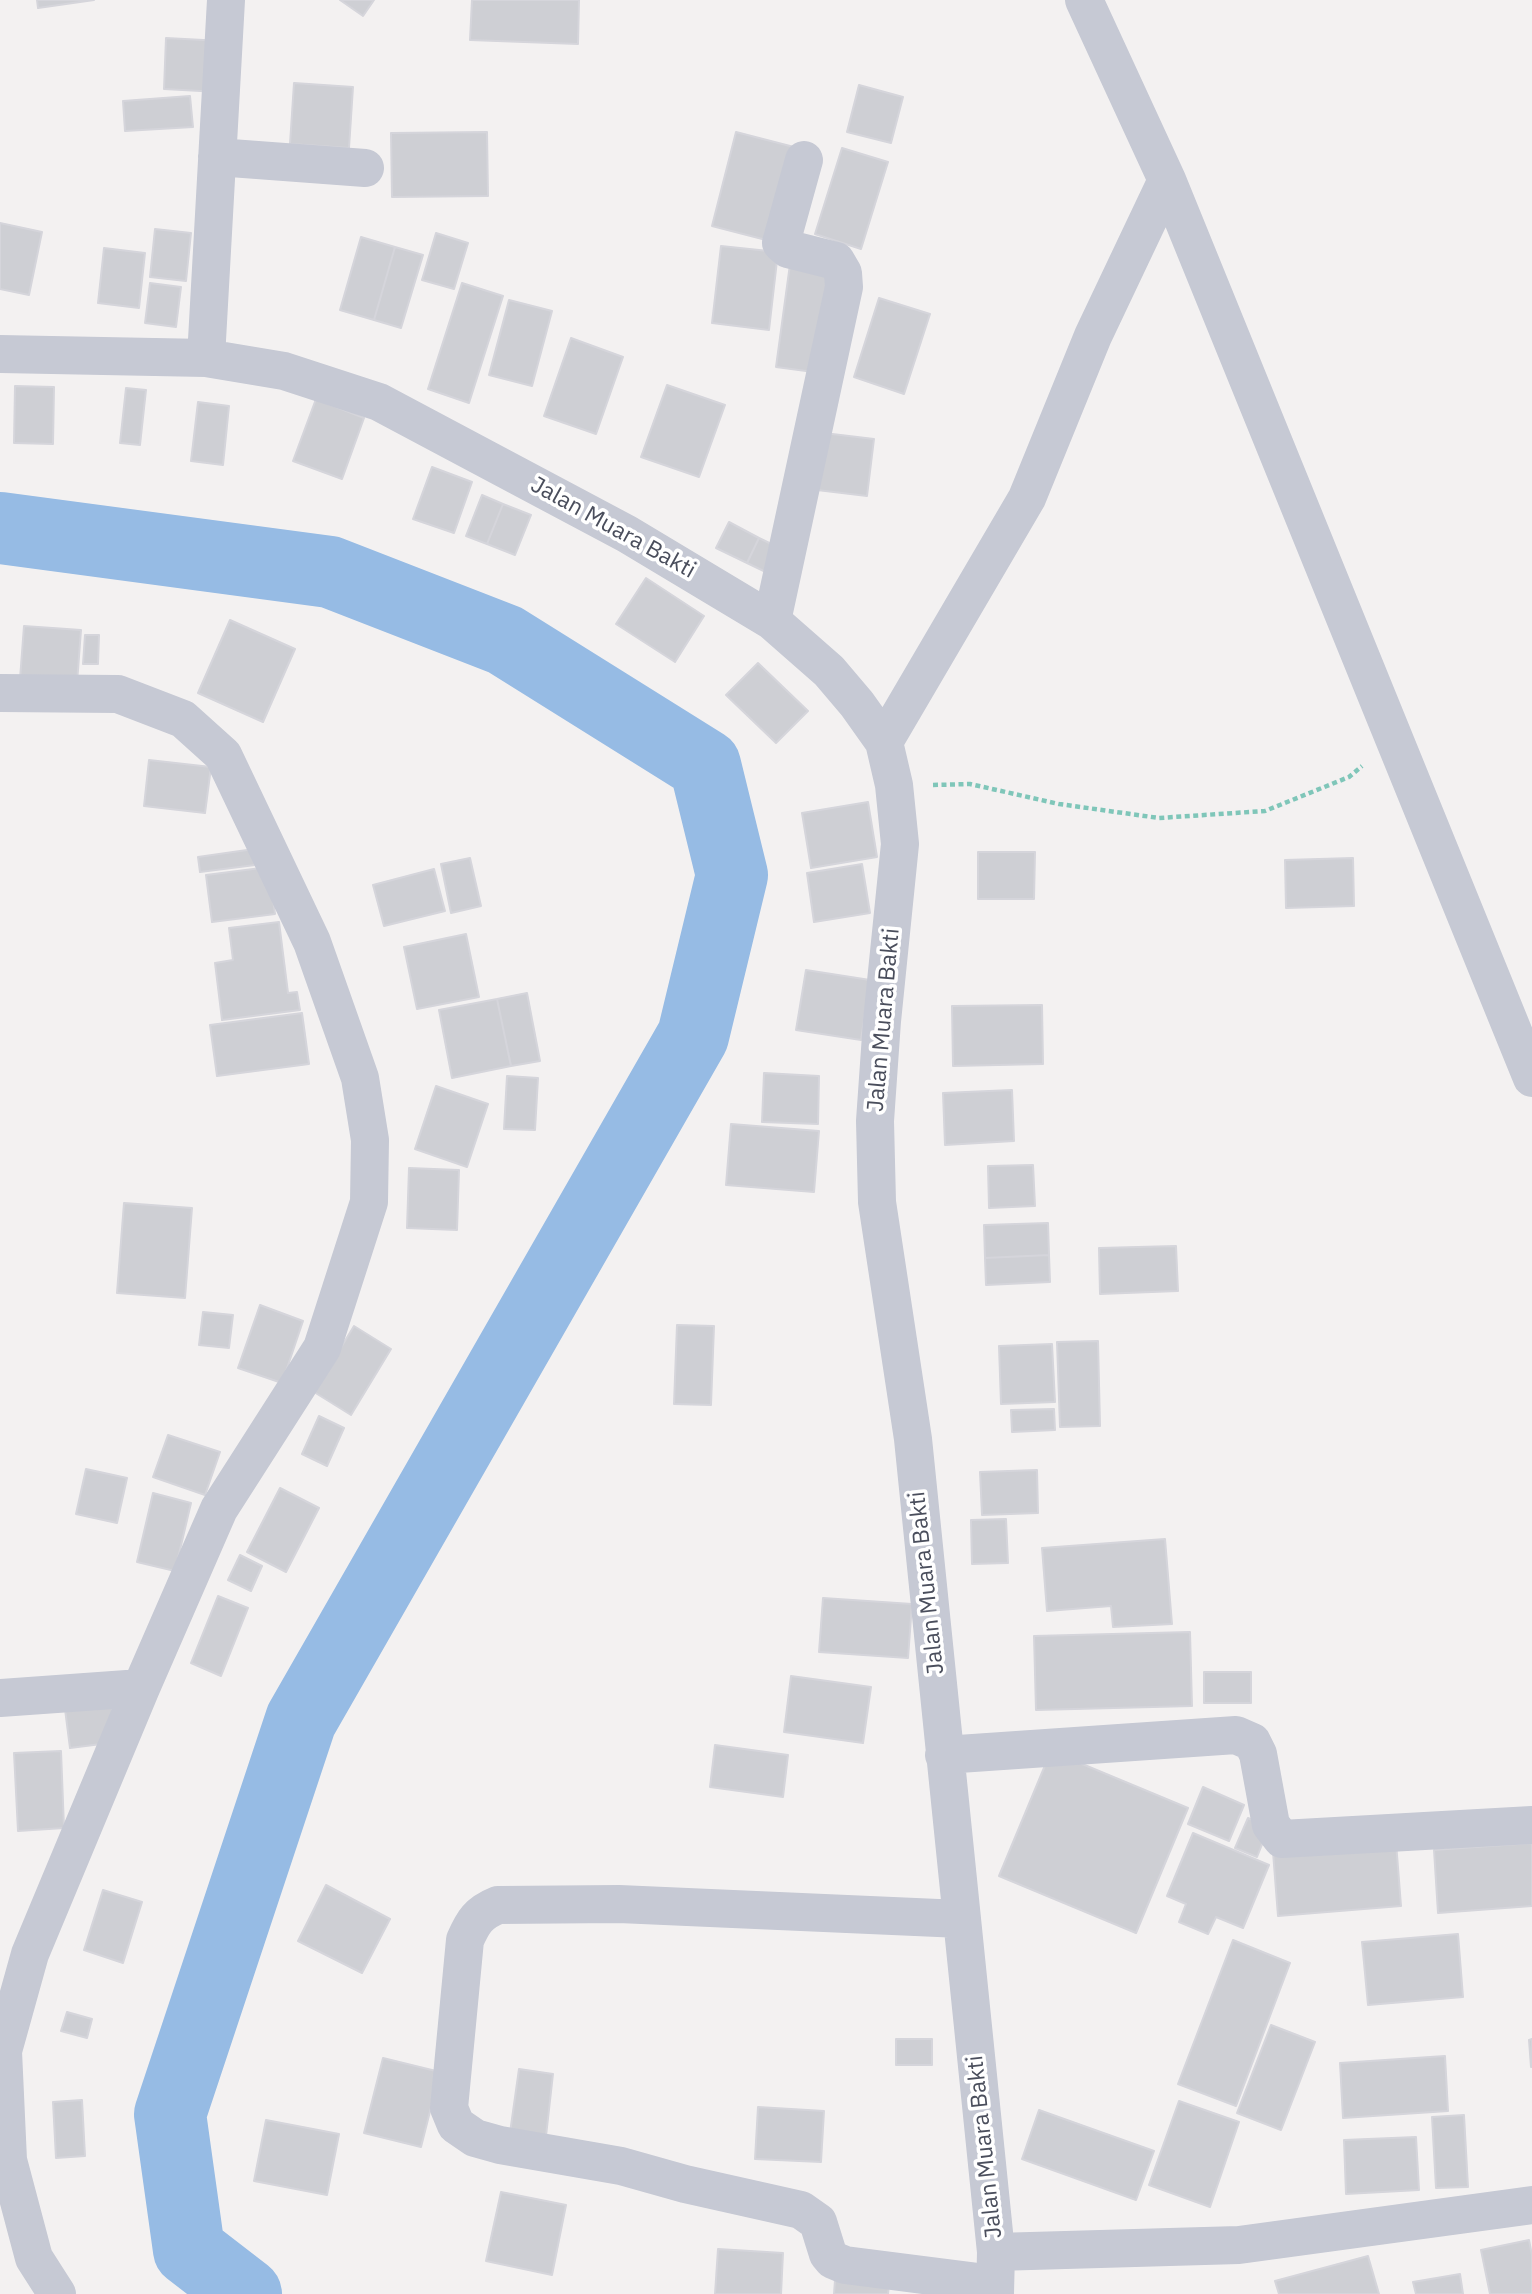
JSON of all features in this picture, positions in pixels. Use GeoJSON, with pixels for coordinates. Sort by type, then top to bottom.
{"type":"FeatureCollection","features":[{"type":"Feature","properties":{"kind":"street"},"geometry":{"type":"LineString","coordinates":[[206,358],[226,0]]}},
{"type":"Feature","properties":{"kind":"street"},"geometry":{"type":"LineString","coordinates":[[1084,0],[1167,180],[1532,1078]]}},
{"type":"Feature","properties":{"kind":"street"},"geometry":{"type":"LineString","coordinates":[[217,157],[365,169]]}},
{"type":"Feature","properties":{"kind":"street"},"geometry":{"type":"LineString","coordinates":[[772,621],[844,287],[843,273],[836,261],[788,249],[781,243],[804,159]]}},
{"type":"Feature","properties":{"kind":"street"},"geometry":{"type":"LineString","coordinates":[[884,742],[1027,498],[1093,336],[1167,180]]}},
{"type":"Feature","properties":{"kind":"street","name":"Jalan Muara Bakti"},"geometry":{"type":"LineString","coordinates":[[0,354],[206,358],[284,371],[379,402],[627,534],[772,621],[829,671],[884,742],[894,785],[900,844],[875,1121],[877,1202],[913,1439],[995,2277]]}},
{"type":"Feature","properties":{"kind":"street"},"geometry":{"type":"LineString","coordinates":[[0,693],[118,694],[183,719],[223,755],[312,942],[360,1078],[370,1140],[369,1202],[322,1348],[219,1510],[30,1954],[3,2051],[8,2160],[34,2258],[57,2294]]}},
{"type":"Feature","properties":{"kind":"street"},"geometry":{"type":"LineString","coordinates":[[0,1698],[141,1688]]}},
{"type":"Feature","properties":{"kind":"street"},"geometry":{"type":"LineString","coordinates":[[944,1755],[1236,1735],[1252,1742],[1258,1755],[1271,1825],[1282,1839],[1532,1825]]}},
{"type":"Feature","properties":{"kind":"street"},"geometry":{"type":"LineString","coordinates":[[961,1919],[620,1904],[498,1905],[485,1910],[474,1920],[465,1940],[449,2108],[456,2125],[475,2138],[500,2145],[621,2166],[685,2184],[801,2210],[817,2222],[828,2255],[845,2265],[995,2277],[1532,2205]]}},
{"type":"Feature","properties":{"kind":"path"},"geometry":{"type":"LineString","coordinates":[[894,785],[970,784],[1059,804],[1159,818],[1265,811],[1349,777],[1394,736]]}},
{"type":"Feature","properties":{"kind":"building"},"geometry":{"type":"Polygon","coordinates":[[[37,0],[94,0],[38,8],[37,0]]]}},
{"type":"Feature","properties":{"kind":"building"},"geometry":{"type":"Polygon","coordinates":[[[340,0],[374,0],[363,16],[340,0]]]}},
{"type":"Feature","properties":{"kind":"building"},"geometry":{"type":"Polygon","coordinates":[[[472,0],[579,0],[578,44],[470,40],[472,0]]]}},
{"type":"Feature","properties":{"kind":"building"},"geometry":{"type":"Polygon","coordinates":[[[166,38],[222,41],[219,92],[164,89],[166,38]]]}},
{"type":"Feature","properties":{"kind":"building"},"geometry":{"type":"Polygon","coordinates":[[[294,83],[353,87],[349,148],[290,144],[294,83]]]}},
{"type":"Feature","properties":{"kind":"building"},"geometry":{"type":"Polygon","coordinates":[[[859,85],[903,97],[891,143],[847,132],[859,85]]]}},
{"type":"Feature","properties":{"kind":"building"},"geometry":{"type":"Polygon","coordinates":[[[190,96],[193,127],[125,131],[123,101],[190,96]]]}},
{"type":"Feature","properties":{"kind":"building"},"geometry":{"type":"Polygon","coordinates":[[[487,132],[488,196],[392,197],[391,133],[487,132]]]}},
{"type":"Feature","properties":{"kind":"building"},"geometry":{"type":"Polygon","coordinates":[[[736,132],[794,147],[770,241],[712,226],[736,132]]]}},
{"type":"Feature","properties":{"kind":"building"},"geometry":{"type":"Polygon","coordinates":[[[842,148],[888,162],[861,249],[815,234],[842,148]]]}},
{"type":"Feature","properties":{"kind":"building"},"geometry":{"type":"Polygon","coordinates":[[[0,223],[42,232],[29,295],[0,289],[0,223]]]}},
{"type":"Feature","properties":{"kind":"building"},"geometry":{"type":"Polygon","coordinates":[[[155,229],[191,233],[186,281],[150,277],[155,229]]]}},
{"type":"Feature","properties":{"kind":"building"},"geometry":{"type":"Polygon","coordinates":[[[436,233],[468,243],[454,289],[422,280],[436,233]]]}},
{"type":"Feature","properties":{"kind":"building"},"geometry":{"type":"Polygon","coordinates":[[[361,237],[395,247],[374,320],[340,310],[361,237]]]}},
{"type":"Feature","properties":{"kind":"building"},"geometry":{"type":"Polygon","coordinates":[[[721,246],[778,252],[769,330],[712,323],[721,246]]]}},
{"type":"Feature","properties":{"kind":"building"},"geometry":{"type":"Polygon","coordinates":[[[395,247],[423,255],[401,328],[374,320],[395,247]]]}},
{"type":"Feature","properties":{"kind":"building"},"geometry":{"type":"Polygon","coordinates":[[[104,248],[145,253],[139,308],[98,303],[104,248]]]}},
{"type":"Feature","properties":{"kind":"building"},"geometry":{"type":"Polygon","coordinates":[[[791,257],[836,263],[821,373],[776,367],[791,257]]]}},
{"type":"Feature","properties":{"kind":"building"},"geometry":{"type":"Polygon","coordinates":[[[150,283],[181,287],[176,327],[145,323],[150,283]]]}},
{"type":"Feature","properties":{"kind":"building"},"geometry":{"type":"Polygon","coordinates":[[[462,283],[503,296],[469,403],[428,389],[462,283]]]}},
{"type":"Feature","properties":{"kind":"building"},"geometry":{"type":"Polygon","coordinates":[[[879,298],[930,314],[904,394],[854,377],[879,298]]]}},
{"type":"Feature","properties":{"kind":"building"},"geometry":{"type":"Polygon","coordinates":[[[509,300],[552,311],[532,386],[489,375],[509,300]]]}},
{"type":"Feature","properties":{"kind":"building"},"geometry":{"type":"Polygon","coordinates":[[[571,338],[623,357],[596,434],[544,416],[571,338]]]}},
{"type":"Feature","properties":{"kind":"building"},"geometry":{"type":"Polygon","coordinates":[[[667,385],[725,405],[699,477],[641,457],[667,385]]]}},
{"type":"Feature","properties":{"kind":"building"},"geometry":{"type":"Polygon","coordinates":[[[15,386],[54,387],[53,444],[14,443],[15,386]]]}},
{"type":"Feature","properties":{"kind":"building"},"geometry":{"type":"Polygon","coordinates":[[[126,388],[146,390],[140,445],[120,443],[126,388]]]}},
{"type":"Feature","properties":{"kind":"building"},"geometry":{"type":"Polygon","coordinates":[[[316,399],[364,418],[342,479],[293,461],[316,399]]]}},
{"type":"Feature","properties":{"kind":"building"},"geometry":{"type":"Polygon","coordinates":[[[198,402],[229,406],[223,465],[191,461],[198,402]]]}},
{"type":"Feature","properties":{"kind":"building"},"geometry":{"type":"Polygon","coordinates":[[[824,433],[874,439],[867,496],[817,490],[824,433]]]}},
{"type":"Feature","properties":{"kind":"building"},"geometry":{"type":"Polygon","coordinates":[[[432,467],[472,482],[454,533],[413,519],[432,467]]]}},
{"type":"Feature","properties":{"kind":"building"},"geometry":{"type":"Polygon","coordinates":[[[482,495],[503,504],[487,544],[466,536],[482,495]]]}},
{"type":"Feature","properties":{"kind":"building"},"geometry":{"type":"Polygon","coordinates":[[[503,504],[531,515],[515,555],[487,544],[503,504]]]}},
{"type":"Feature","properties":{"kind":"building"},"geometry":{"type":"Polygon","coordinates":[[[729,522],[759,538],[747,563],[716,548],[729,522]]]}},
{"type":"Feature","properties":{"kind":"building"},"geometry":{"type":"Polygon","coordinates":[[[759,538],[784,550],[772,575],[747,563],[759,538]]]}},
{"type":"Feature","properties":{"kind":"building"},"geometry":{"type":"Polygon","coordinates":[[[646,578],[704,616],[675,662],[616,624],[646,578]]]}},
{"type":"Feature","properties":{"kind":"building"},"geometry":{"type":"Polygon","coordinates":[[[230,620],[295,649],[263,722],[198,693],[230,620]]]}},
{"type":"Feature","properties":{"kind":"building"},"geometry":{"type":"Polygon","coordinates":[[[24,626],[81,630],[77,683],[20,679],[24,626]]]}},
{"type":"Feature","properties":{"kind":"building"},"geometry":{"type":"Polygon","coordinates":[[[85,635],[99,635],[98,664],[83,664],[85,635]]]}},
{"type":"Feature","properties":{"kind":"building"},"geometry":{"type":"Polygon","coordinates":[[[758,663],[808,711],[776,743],[726,695],[758,663]]]}},
{"type":"Feature","properties":{"kind":"building"},"geometry":{"type":"Polygon","coordinates":[[[149,760],[211,767],[205,813],[144,806],[149,760]]]}},
{"type":"Feature","properties":{"kind":"building"},"geometry":{"type":"Polygon","coordinates":[[[868,802],[877,857],[811,868],[802,813],[868,802]]]}},
{"type":"Feature","properties":{"kind":"building"},"geometry":{"type":"Polygon","coordinates":[[[261,848],[263,864],[200,872],[198,857],[261,848]]]}},
{"type":"Feature","properties":{"kind":"building"},"geometry":{"type":"Polygon","coordinates":[[[978,852],[1035,852],[1034,899],[978,899],[978,852]]]}},
{"type":"Feature","properties":{"kind":"building"},"geometry":{"type":"Polygon","coordinates":[[[470,858],[481,906],[451,913],[441,864],[470,858]]]}},
{"type":"Feature","properties":{"kind":"building"},"geometry":{"type":"Polygon","coordinates":[[[1353,858],[1354,906],[1286,908],[1285,860],[1353,858]]]}},
{"type":"Feature","properties":{"kind":"building"},"geometry":{"type":"Polygon","coordinates":[[[862,864],[870,913],[814,922],[807,873],[862,864]]]}},
{"type":"Feature","properties":{"kind":"building"},"geometry":{"type":"Polygon","coordinates":[[[269,867],[275,914],[212,922],[206,875],[269,867]]]}},
{"type":"Feature","properties":{"kind":"building"},"geometry":{"type":"Polygon","coordinates":[[[434,869],[445,911],[384,926],[373,885],[434,869]]]}},
{"type":"Feature","properties":{"kind":"building"},"geometry":{"type":"Polygon","coordinates":[[[279,922],[288,993],[297,992],[300,1010],[222,1020],[215,963],[233,960],[229,928],[279,922]]]}},
{"type":"Feature","properties":{"kind":"building"},"geometry":{"type":"Polygon","coordinates":[[[466,934],[479,997],[417,1009],[404,947],[466,934]]]}},
{"type":"Feature","properties":{"kind":"building"},"geometry":{"type":"Polygon","coordinates":[[[806,970],[870,980],[861,1040],[796,1030],[806,970]]]}},
{"type":"Feature","properties":{"kind":"building"},"geometry":{"type":"Polygon","coordinates":[[[527,993],[540,1061],[511,1066],[497,999],[527,993]]]}},
{"type":"Feature","properties":{"kind":"building"},"geometry":{"type":"Polygon","coordinates":[[[497,999],[511,1066],[452,1078],[439,1010],[497,999]]]}},
{"type":"Feature","properties":{"kind":"building"},"geometry":{"type":"Polygon","coordinates":[[[1042,1005],[1043,1064],[953,1066],[952,1006],[1042,1005]]]}},
{"type":"Feature","properties":{"kind":"building"},"geometry":{"type":"Polygon","coordinates":[[[302,1013],[309,1064],[217,1076],[210,1025],[302,1013]]]}},
{"type":"Feature","properties":{"kind":"building"},"geometry":{"type":"Polygon","coordinates":[[[764,1073],[819,1076],[818,1124],[762,1122],[764,1073]]]}},
{"type":"Feature","properties":{"kind":"building"},"geometry":{"type":"Polygon","coordinates":[[[507,1076],[538,1078],[535,1130],[504,1129],[507,1076]]]}},
{"type":"Feature","properties":{"kind":"building"},"geometry":{"type":"Polygon","coordinates":[[[436,1086],[488,1104],[467,1167],[415,1149],[436,1086]]]}},
{"type":"Feature","properties":{"kind":"building"},"geometry":{"type":"Polygon","coordinates":[[[1012,1090],[1014,1141],[945,1145],[943,1093],[1012,1090]]]}},
{"type":"Feature","properties":{"kind":"building"},"geometry":{"type":"Polygon","coordinates":[[[731,1124],[819,1131],[814,1192],[726,1185],[731,1124]]]}},
{"type":"Feature","properties":{"kind":"building"},"geometry":{"type":"Polygon","coordinates":[[[1033,1165],[1035,1206],[989,1208],[988,1166],[1033,1165]]]}},
{"type":"Feature","properties":{"kind":"building"},"geometry":{"type":"Polygon","coordinates":[[[409,1168],[459,1170],[457,1230],[407,1228],[409,1168]]]}},
{"type":"Feature","properties":{"kind":"building"},"geometry":{"type":"Polygon","coordinates":[[[124,1203],[192,1208],[185,1298],[117,1293],[124,1203]]]}},
{"type":"Feature","properties":{"kind":"building"},"geometry":{"type":"Polygon","coordinates":[[[1048,1223],[1049,1255],[985,1258],[984,1225],[1048,1223]]]}},
{"type":"Feature","properties":{"kind":"building"},"geometry":{"type":"Polygon","coordinates":[[[1176,1246],[1178,1291],[1100,1294],[1099,1248],[1176,1246]]]}},
{"type":"Feature","properties":{"kind":"building"},"geometry":{"type":"Polygon","coordinates":[[[1049,1255],[1050,1282],[986,1285],[985,1258],[1049,1255]]]}},
{"type":"Feature","properties":{"kind":"building"},"geometry":{"type":"Polygon","coordinates":[[[260,1305],[303,1321],[282,1383],[238,1368],[260,1305]]]}},
{"type":"Feature","properties":{"kind":"building"},"geometry":{"type":"Polygon","coordinates":[[[203,1312],[233,1315],[229,1348],[199,1345],[203,1312]]]}},
{"type":"Feature","properties":{"kind":"building"},"geometry":{"type":"Polygon","coordinates":[[[677,1325],[714,1326],[711,1405],[674,1404],[677,1325]]]}},
{"type":"Feature","properties":{"kind":"building"},"geometry":{"type":"Polygon","coordinates":[[[354,1326],[391,1349],[351,1415],[314,1392],[354,1326]]]}},
{"type":"Feature","properties":{"kind":"building"},"geometry":{"type":"Polygon","coordinates":[[[1098,1341],[1100,1426],[1060,1427],[1057,1342],[1098,1341]]]}},
{"type":"Feature","properties":{"kind":"building"},"geometry":{"type":"Polygon","coordinates":[[[1052,1344],[1055,1402],[1001,1404],[999,1346],[1052,1344]]]}},
{"type":"Feature","properties":{"kind":"building"},"geometry":{"type":"Polygon","coordinates":[[[1054,1409],[1055,1430],[1012,1432],[1011,1410],[1054,1409]]]}},
{"type":"Feature","properties":{"kind":"building"},"geometry":{"type":"Polygon","coordinates":[[[319,1416],[344,1428],[327,1466],[302,1454],[319,1416]]]}},
{"type":"Feature","properties":{"kind":"building"},"geometry":{"type":"Polygon","coordinates":[[[168,1435],[220,1452],[205,1495],[153,1477],[168,1435]]]}},
{"type":"Feature","properties":{"kind":"building"},"geometry":{"type":"Polygon","coordinates":[[[86,1469],[127,1478],[117,1523],[76,1514],[86,1469]]]}},
{"type":"Feature","properties":{"kind":"building"},"geometry":{"type":"Polygon","coordinates":[[[1037,1470],[1038,1513],[982,1515],[980,1472],[1037,1470]]]}},
{"type":"Feature","properties":{"kind":"building"},"geometry":{"type":"Polygon","coordinates":[[[280,1488],[319,1508],[286,1572],[247,1552],[280,1488]]]}},
{"type":"Feature","properties":{"kind":"building"},"geometry":{"type":"Polygon","coordinates":[[[153,1493],[191,1503],[175,1571],[137,1562],[153,1493]]]}},
{"type":"Feature","properties":{"kind":"building"},"geometry":{"type":"Polygon","coordinates":[[[1006,1519],[1008,1563],[972,1564],[971,1520],[1006,1519]]]}},
{"type":"Feature","properties":{"kind":"building"},"geometry":{"type":"Polygon","coordinates":[[[1165,1539],[1172,1624],[1113,1627],[1111,1606],[1047,1611],[1042,1548],[1165,1539]]]}},
{"type":"Feature","properties":{"kind":"building"},"geometry":{"type":"Polygon","coordinates":[[[240,1555],[262,1566],[251,1591],[228,1580],[240,1555]]]}},
{"type":"Feature","properties":{"kind":"building"},"geometry":{"type":"Polygon","coordinates":[[[218,1596],[248,1608],[221,1676],[191,1663],[218,1596]]]}},
{"type":"Feature","properties":{"kind":"building"},"geometry":{"type":"Polygon","coordinates":[[[823,1598],[912,1604],[908,1658],[819,1652],[823,1598]]]}},
{"type":"Feature","properties":{"kind":"building"},"geometry":{"type":"Polygon","coordinates":[[[1190,1632],[1192,1706],[1036,1710],[1034,1636],[1190,1632]]]}},
{"type":"Feature","properties":{"kind":"building"},"geometry":{"type":"Polygon","coordinates":[[[1204,1672],[1251,1672],[1251,1703],[1204,1703],[1204,1672]]]}},
{"type":"Feature","properties":{"kind":"building"},"geometry":{"type":"Polygon","coordinates":[[[791,1676],[871,1687],[863,1743],[784,1732],[791,1676]]]}},
{"type":"Feature","properties":{"kind":"building"},"geometry":{"type":"Polygon","coordinates":[[[111,1703],[117,1742],[70,1748],[65,1709],[111,1703]]]}},
{"type":"Feature","properties":{"kind":"building"},"geometry":{"type":"Polygon","coordinates":[[[715,1745],[788,1755],[783,1797],[710,1787],[715,1745]]]}},
{"type":"Feature","properties":{"kind":"building"},"geometry":{"type":"Polygon","coordinates":[[[61,1751],[64,1828],[18,1831],[14,1753],[61,1751]]]}},
{"type":"Feature","properties":{"kind":"building"},"geometry":{"type":"Polygon","coordinates":[[[1051,1751],[1188,1808],[1136,1933],[999,1876],[1051,1751]]]}},
{"type":"Feature","properties":{"kind":"building"},"geometry":{"type":"Polygon","coordinates":[[[1203,1787],[1244,1805],[1229,1841],[1188,1824],[1203,1787]]]}},
{"type":"Feature","properties":{"kind":"building"},"geometry":{"type":"Polygon","coordinates":[[[1248,1818],[1269,1827],[1257,1857],[1235,1848],[1248,1818]]]}},
{"type":"Feature","properties":{"kind":"building"},"geometry":{"type":"Polygon","coordinates":[[[1193,1833],[1269,1865],[1243,1928],[1216,1917],[1208,1934],[1179,1922],[1186,1904],[1167,1896],[1193,1833]]]}},
{"type":"Feature","properties":{"kind":"building"},"geometry":{"type":"Polygon","coordinates":[[[1396,1842],[1401,1906],[1278,1916],[1273,1852],[1396,1842]]]}},
{"type":"Feature","properties":{"kind":"building"},"geometry":{"type":"Polygon","coordinates":[[[1532,1843],[1532,1906],[1438,1913],[1434,1850],[1532,1843]]]}},
{"type":"Feature","properties":{"kind":"building"},"geometry":{"type":"Polygon","coordinates":[[[326,1885],[390,1919],[362,1973],[298,1941],[326,1885]]]}},
{"type":"Feature","properties":{"kind":"building"},"geometry":{"type":"Polygon","coordinates":[[[103,1890],[142,1902],[123,1963],[84,1950],[103,1890]]]}},
{"type":"Feature","properties":{"kind":"building"},"geometry":{"type":"Polygon","coordinates":[[[1458,1934],[1463,1997],[1368,2005],[1362,1942],[1458,1934]]]}},
{"type":"Feature","properties":{"kind":"building"},"geometry":{"type":"Polygon","coordinates":[[[1233,1940],[1290,1963],[1236,2106],[1178,2084],[1233,1940]]]}},
{"type":"Feature","properties":{"kind":"building"},"geometry":{"type":"Polygon","coordinates":[[[67,2012],[92,2019],[87,2038],[61,2031],[67,2012]]]}},
{"type":"Feature","properties":{"kind":"building"},"geometry":{"type":"Polygon","coordinates":[[[1271,2025],[1315,2042],[1281,2130],[1237,2113],[1271,2025]]]}},
{"type":"Feature","properties":{"kind":"building"},"geometry":{"type":"Polygon","coordinates":[[[896,2039],[932,2039],[932,2065],[896,2065],[896,2039]]]}},
{"type":"Feature","properties":{"kind":"building"},"geometry":{"type":"Polygon","coordinates":[[[1532,2039],[1532,2067],[1531,2067],[1529,2040],[1532,2039]]]}},
{"type":"Feature","properties":{"kind":"building"},"geometry":{"type":"Polygon","coordinates":[[[1445,2056],[1448,2111],[1343,2118],[1340,2063],[1445,2056]]]}},
{"type":"Feature","properties":{"kind":"building"},"geometry":{"type":"Polygon","coordinates":[[[383,2058],[440,2072],[421,2147],[364,2133],[383,2058]]]}},
{"type":"Feature","properties":{"kind":"building"},"geometry":{"type":"Polygon","coordinates":[[[519,2069],[553,2074],[545,2145],[509,2140],[519,2069]]]}},
{"type":"Feature","properties":{"kind":"building"},"geometry":{"type":"Polygon","coordinates":[[[82,2100],[85,2156],[56,2158],[53,2102],[82,2100]]]}},
{"type":"Feature","properties":{"kind":"building"},"geometry":{"type":"Polygon","coordinates":[[[1179,2101],[1239,2122],[1210,2207],[1149,2185],[1179,2101]]]}},
{"type":"Feature","properties":{"kind":"building"},"geometry":{"type":"Polygon","coordinates":[[[758,2107],[824,2111],[821,2162],[755,2159],[758,2107]]]}},
{"type":"Feature","properties":{"kind":"building"},"geometry":{"type":"Polygon","coordinates":[[[1039,2110],[1154,2151],[1136,2200],[1022,2159],[1039,2110]]]}},
{"type":"Feature","properties":{"kind":"building"},"geometry":{"type":"Polygon","coordinates":[[[1464,2115],[1468,2187],[1436,2188],[1432,2117],[1464,2115]]]}},
{"type":"Feature","properties":{"kind":"building"},"geometry":{"type":"Polygon","coordinates":[[[266,2120],[339,2134],[327,2195],[254,2181],[266,2120]]]}},
{"type":"Feature","properties":{"kind":"building"},"geometry":{"type":"Polygon","coordinates":[[[1416,2137],[1419,2190],[1346,2194],[1344,2140],[1416,2137]]]}},
{"type":"Feature","properties":{"kind":"building"},"geometry":{"type":"Polygon","coordinates":[[[501,2192],[566,2205],[552,2275],[486,2261],[501,2192]]]}},
{"type":"Feature","properties":{"kind":"building"},"geometry":{"type":"Polygon","coordinates":[[[1529,2240],[1532,2255],[1532,2294],[1490,2294],[1481,2250],[1529,2240]]]}},
{"type":"Feature","properties":{"kind":"building"},"geometry":{"type":"Polygon","coordinates":[[[718,2249],[783,2253],[781,2294],[715,2294],[718,2249]]]}},
{"type":"Feature","properties":{"kind":"building"},"geometry":{"type":"Polygon","coordinates":[[[1368,2256],[1379,2294],[1279,2294],[1275,2281],[1368,2256]]]}},
{"type":"Feature","properties":{"kind":"building"},"geometry":{"type":"Polygon","coordinates":[[[1460,2274],[1463,2294],[1416,2294],[1413,2282],[1460,2274]]]}},
{"type":"Feature","properties":{"kind":"building"},"geometry":{"type":"Polygon","coordinates":[[[835,2280],[889,2285],[888,2294],[834,2294],[835,2280]]]}},
{"type":"Feature","properties":{"kind":"waterway"},"geometry":{"type":"LineString","coordinates":[[0,528],[330,572],[505,640],[705,765],[732,875],[693,1036],[301,1720],[170,2114],[189,2250],[246,2294]]}}]}
